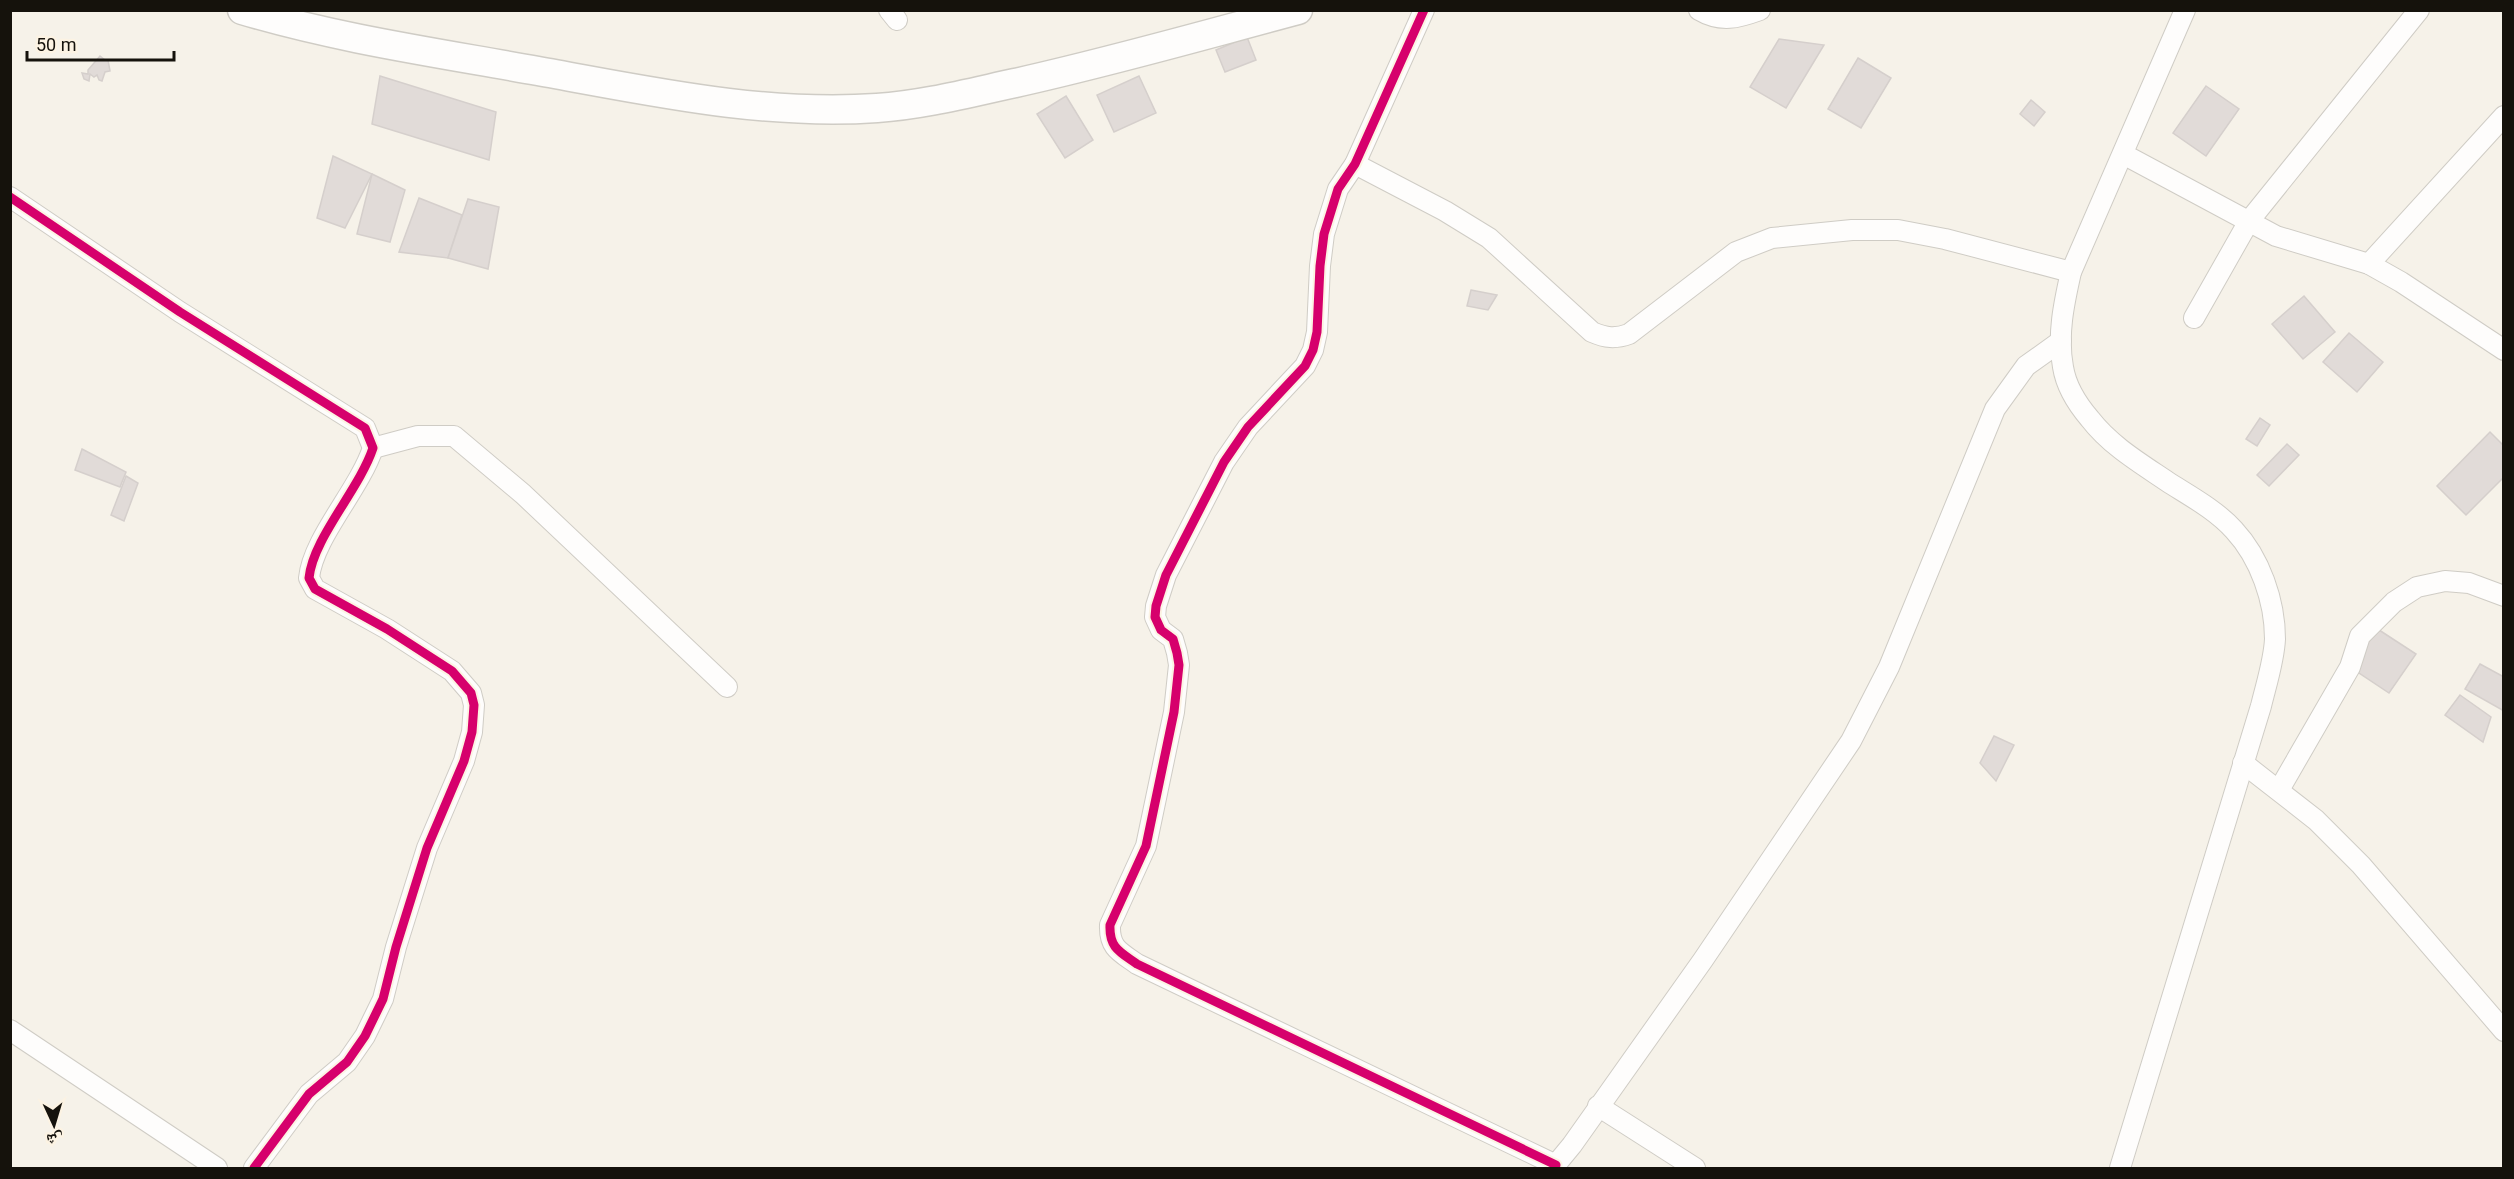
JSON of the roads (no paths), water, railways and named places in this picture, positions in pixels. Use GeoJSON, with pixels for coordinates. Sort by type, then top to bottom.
{"type":"FeatureCollection","features":[{"type":"Feature","properties":{"kind":"main road"},"geometry":{"type":"LineString","coordinates":[[242,10],[336,34],[682,97],[754,106],[877,108],[940,99],[1041,77],[1298,10]]}},
{"type":"Feature","properties":{"kind":"street"},"geometry":{"type":"LineString","coordinates":[[1424,10],[1355,164],[1338,189],[1324,234],[1317,332],[1305,366],[1248,427],[1224,462],[1166,575],[1155,617],[1161,630],[1173,639],[1177,653],[1179,665],[1174,712],[1146,846],[1110,925],[1110,938],[1118,951],[1137,964],[1554,1167],[1703,960],[1851,741],[1893,657],[1995,409],[2026,366],[2061,341]]}},
{"type":"Feature","properties":{"kind":"street"},"geometry":{"type":"LineString","coordinates":[[1699,10],[1709,16],[1736,19],[1760,10]]}},
{"type":"Feature","properties":{"kind":"street"},"geometry":{"type":"LineString","coordinates":[[2120,1168],[2263,698],[2275,640],[2272,611],[2264,580],[2252,553],[2233,529],[2203,505],[2131,458],[2103,436],[2082,410],[2070,390],[2063,368],[2062,315],[2071,272],[2185,10]]}},
{"type":"Feature","properties":{"kind":"street"},"geometry":{"type":"LineString","coordinates":[[2194,318],[2249,221],[2419,10]]}},
{"type":"Feature","properties":{"kind":"street"},"geometry":{"type":"LineString","coordinates":[[2369,264],[2504,116]]}},
{"type":"Feature","properties":{"kind":"street"},"geometry":{"type":"LineString","coordinates":[[2123,154],[2276,236],[2369,264],[2401,282],[2504,350]]}},
{"type":"Feature","properties":{"kind":"street"},"geometry":{"type":"LineString","coordinates":[[1355,164],[1489,238],[1592,332],[1605,338],[1616,338],[1629,334],[1736,252],[1772,238],[1852,230],[1899,230],[1945,239],[2071,272]]}},
{"type":"Feature","properties":{"kind":"street"},"geometry":{"type":"LineString","coordinates":[[10,197],[180,312],[365,428],[374,448],[367,466],[315,554],[309,578],[315,589],[387,629],[452,671],[471,693],[474,705],[472,732],[464,761],[427,848],[396,946],[383,999],[347,1062],[309,1094],[254,1168]]}},
{"type":"Feature","properties":{"kind":"street"},"geometry":{"type":"LineString","coordinates":[[374,448],[418,436],[454,436],[523,494],[727,687]]}},
{"type":"Feature","properties":{"kind":"street"},"geometry":{"type":"LineString","coordinates":[[2279,790],[2350,667],[2360,636],[2394,602],[2417,587],[2445,581],[2469,583],[2504,596]]}},
{"type":"Feature","properties":{"kind":"street"},"geometry":{"type":"LineString","coordinates":[[2243,763],[2316,820],[2361,865],[2504,1031]]}},
{"type":"Feature","properties":{"kind":"street"},"geometry":{"type":"LineString","coordinates":[[10,1030],[217,1168]]}},
{"type":"Feature","properties":{"kind":"street"},"geometry":{"type":"LineString","coordinates":[[1598,1106],[1695,1168]]}}]}
